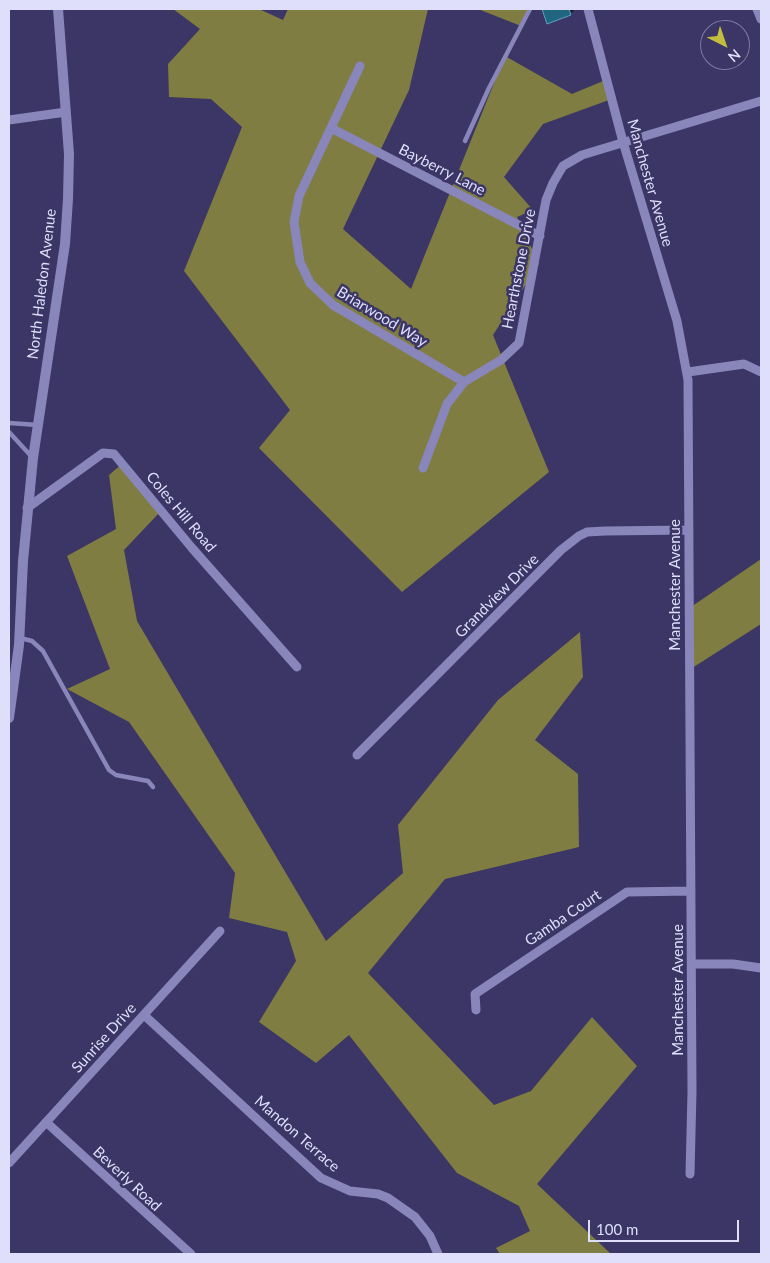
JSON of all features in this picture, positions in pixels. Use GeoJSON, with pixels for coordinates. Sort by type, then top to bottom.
{"type":"FeatureCollection","features":[{"type":"Feature","properties":{"kind":"street","name":"North Haledon Avenue"},"geometry":{"type":"LineString","coordinates":[[9,718],[12,673],[19,638],[27,508],[65,244],[69,154],[58,9]]}},
{"type":"Feature","properties":{"kind":"street","name":"Manchester Avenue"},"geometry":{"type":"LineString","coordinates":[[588,9],[623,142],[677,321],[688,372],[692,964],[690,1174]]}},
{"type":"Feature","properties":{"kind":"street"},"geometry":{"type":"LineString","coordinates":[[756,9],[761,19]]}},
{"type":"Feature","properties":{"kind":"street","name":"Briarwood Way"},"geometry":{"type":"LineString","coordinates":[[360,66],[299,196],[294,222],[295,238],[304,274],[320,294],[347,314],[464,382]]}},
{"type":"Feature","properties":{"kind":"street","name":"Hearthstone Drive"},"geometry":{"type":"LineString","coordinates":[[423,468],[447,404],[464,382],[501,360],[519,342],[546,200],[563,166],[582,155],[761,100]]}},
{"type":"Feature","properties":{"kind":"street"},"geometry":{"type":"LineString","coordinates":[[9,120],[66,112]]}},
{"type":"Feature","properties":{"kind":"street","name":"Bayberry Lane"},"geometry":{"type":"LineString","coordinates":[[330,128],[540,236]]}},
{"type":"Feature","properties":{"kind":"street"},"geometry":{"type":"LineString","coordinates":[[688,372],[744,364],[761,372]]}},
{"type":"Feature","properties":{"kind":"street","name":"Coles Hill Road"},"geometry":{"type":"LineString","coordinates":[[27,508],[103,453],[114,454],[192,548],[298,667]]}},
{"type":"Feature","properties":{"kind":"street","name":"Grandview Drive"},"geometry":{"type":"LineString","coordinates":[[357,755],[561,550],[579,536],[587,532],[605,531],[689,530]]}},
{"type":"Feature","properties":{"kind":"street","name":"Gamba Court"},"geometry":{"type":"LineString","coordinates":[[476,1010],[475,994],[627,892],[691,892]]}},
{"type":"Feature","properties":{"kind":"street","name":"Sunrise Drive"},"geometry":{"type":"LineString","coordinates":[[9,1161],[220,931]]}},
{"type":"Feature","properties":{"kind":"street"},"geometry":{"type":"LineString","coordinates":[[692,964],[733,964],[761,968]]}},
{"type":"Feature","properties":{"kind":"street","name":"Mandon Terrace"},"geometry":{"type":"LineString","coordinates":[[144,1015],[322,1178],[350,1191],[378,1194],[388,1198],[414,1217],[430,1236],[438,1254]]}},
{"type":"Feature","properties":{"kind":"street","name":"Beverly Road"},"geometry":{"type":"LineString","coordinates":[[46,1122],[191,1254]]}},
{"type":"Feature","properties":{"kind":"lane"},"geometry":{"type":"LineString","coordinates":[[465,141],[489,88],[530,9]]}},
{"type":"Feature","properties":{"kind":"lane"},"geometry":{"type":"LineString","coordinates":[[9,423],[38,425]]}},
{"type":"Feature","properties":{"kind":"lane"},"geometry":{"type":"LineString","coordinates":[[9,432],[33,458]]}},
{"type":"Feature","properties":{"kind":"lane"},"geometry":{"type":"LineString","coordinates":[[19,638],[30,640],[43,651],[109,770],[116,774],[148,781],[153,787]]}},
{"type":"Feature","properties":{"kind":"shaded area"},"geometry":{"type":"Polygon","coordinates":[[[173,9],[259,9],[283,20],[288,9],[428,9],[409,90],[343,229],[411,289],[505,56],[572,94],[603,81],[609,100],[543,124],[504,177],[533,210],[517,217],[539,264],[493,335],[549,472],[402,592],[259,448],[290,410],[184,271],[242,127],[211,99],[169,97],[168,64],[200,29],[173,9]]]}},
{"type":"Feature","properties":{"kind":"shaded area"},"geometry":{"type":"Polygon","coordinates":[[[478,9],[531,9],[521,26],[478,9]]]}},
{"type":"Feature","properties":{"kind":"shaded area"},"geometry":{"type":"Polygon","coordinates":[[[123,463],[161,511],[124,550],[137,621],[326,941],[403,873],[398,825],[498,700],[580,632],[583,677],[535,740],[578,774],[579,847],[445,879],[368,973],[494,1105],[531,1091],[592,1017],[637,1066],[537,1184],[611,1254],[500,1254],[496,1248],[530,1231],[519,1206],[457,1173],[349,1035],[316,1063],[259,1022],[296,961],[287,932],[229,918],[235,873],[129,722],[67,689],[110,669],[67,556],[116,529],[109,475],[123,463]]]}},
{"type":"Feature","properties":{"kind":"shaded area"},"geometry":{"type":"Polygon","coordinates":[[[761,559],[761,624],[689,670],[688,609],[761,559]]]}},
{"type":"Feature","properties":{"kind":"building"},"geometry":{"type":"Polygon","coordinates":[[[542,9],[569,9],[571,15],[547,24],[542,9]]]}}]}
